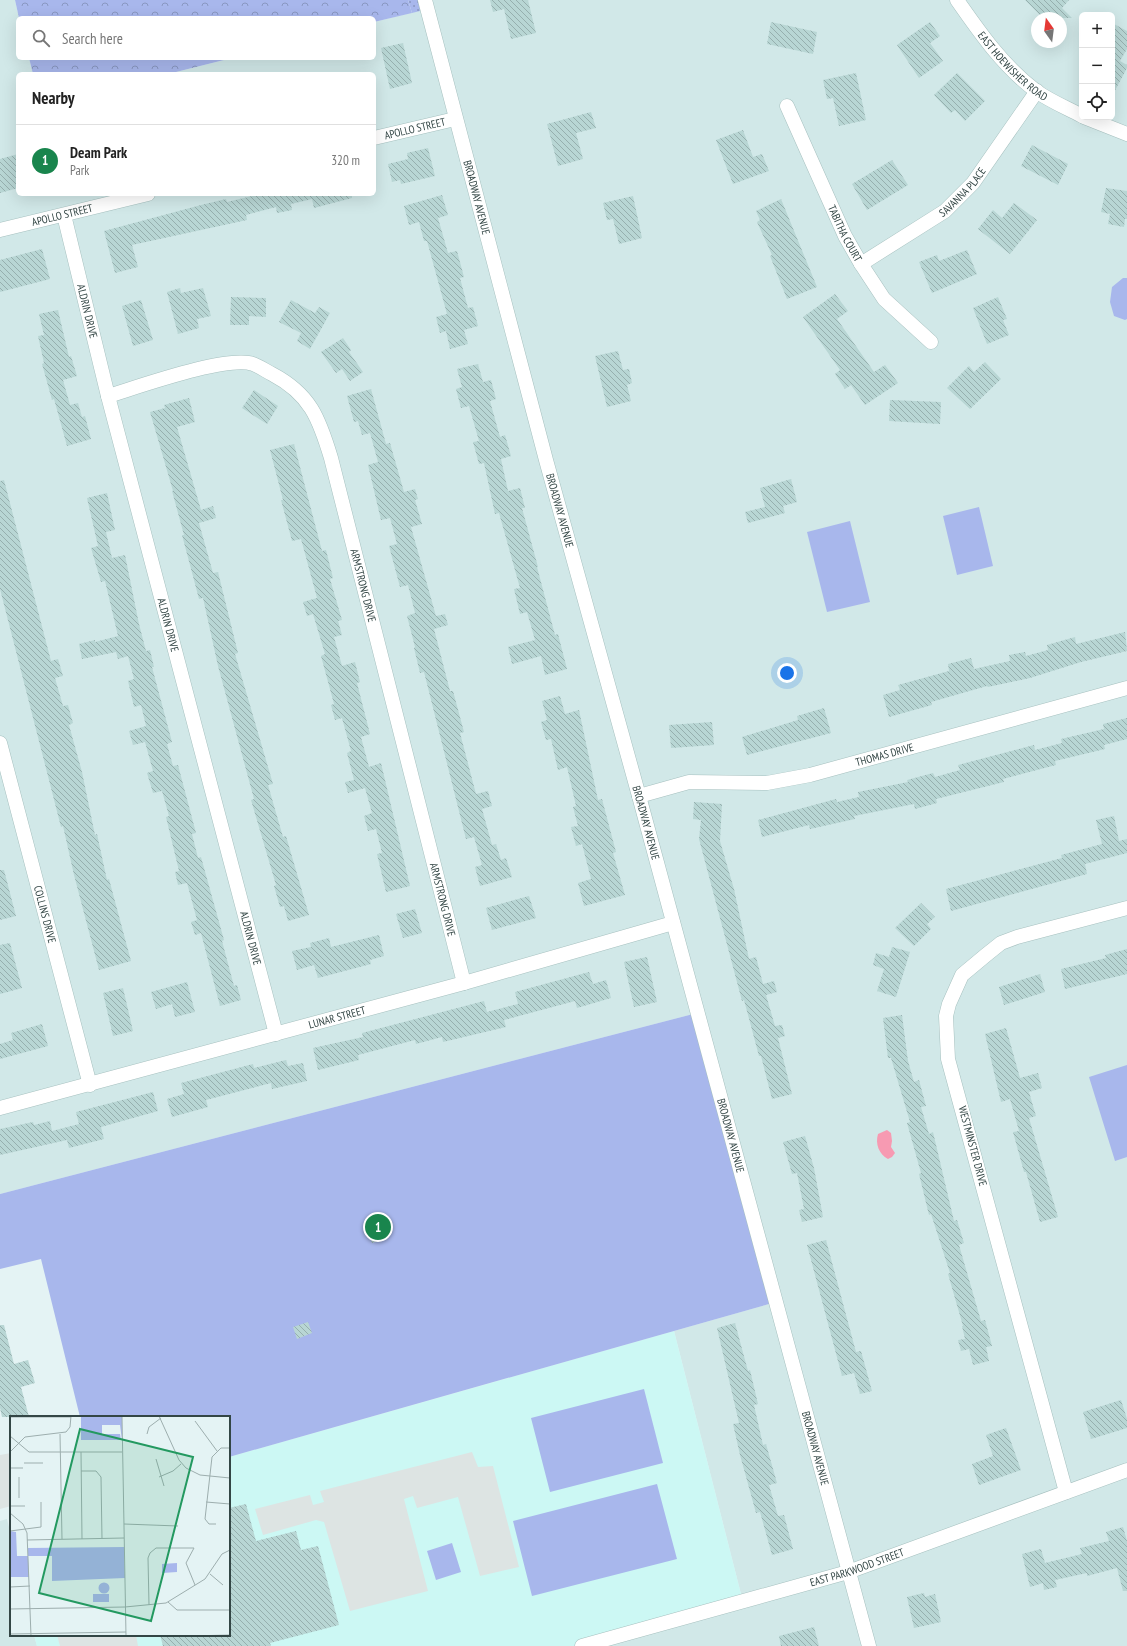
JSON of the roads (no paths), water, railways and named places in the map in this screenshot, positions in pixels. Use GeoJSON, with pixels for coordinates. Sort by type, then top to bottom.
{"type":"FeatureCollection","features":[{"type":"Feature","properties":{"kind":"street","name":"BROADWAY AVENUE"},"geometry":{"type":"LineString","coordinates":[[425,0],[548,466],[869,1646]]}},
{"type":"Feature","properties":{"kind":"street","name":"EAST HOEWISHER ROAD"},"geometry":{"type":"LineString","coordinates":[[957,0],[983,37],[1007,66],[1037,91],[1079,115]]}},
{"type":"Feature","properties":{"kind":"street","name":"SAVANNA PLACE"},"geometry":{"type":"LineString","coordinates":[[861,264],[945,211],[973,183],[1037,91]]}},
{"type":"Feature","properties":{"kind":"street","name":"TABITHA COURT"},"geometry":{"type":"LineString","coordinates":[[787,106],[845,236],[861,264],[884,299],[931,342]]}},
{"type":"Feature","properties":{"kind":"street","name":"APOLLO STREET"},"geometry":{"type":"LineString","coordinates":[[376,138],[455,118]]}},
{"type":"Feature","properties":{"kind":"street","name":"EAST HOEWISHER ROAD"},"geometry":{"type":"LineString","coordinates":[[1091,120],[1127,134]]}},
{"type":"Feature","properties":{"kind":"street","name":"APOLLO STREET"},"geometry":{"type":"LineString","coordinates":[[0,230],[140,196]]}},
{"type":"Feature","properties":{"kind":"street","name":"ALDRIN DRIVE"},"geometry":{"type":"LineString","coordinates":[[64,214],[108,396],[276,1034]]}},
{"type":"Feature","properties":{"kind":"street","name":"ARMSTRONG DRIVE"},"geometry":{"type":"LineString","coordinates":[[108,396],[221,363],[252,364],[286,382],[309,403],[322,429],[331,458],[464,983]]}},
{"type":"Feature","properties":{"kind":"street","name":"THOMAS DRIVE"},"geometry":{"type":"LineString","coordinates":[[639,796],[689,782],[767,783],[810,775],[1127,688]]}},
{"type":"Feature","properties":{"kind":"street","name":"COLLINS DRIVE"},"geometry":{"type":"LineString","coordinates":[[0,744],[90,1085]]}},
{"type":"Feature","properties":{"kind":"street","name":"WESTMINSTER DRIVE"},"geometry":{"type":"LineString","coordinates":[[1066,1492],[948,1059],[946,1016],[949,1004],[962,975],[1001,943],[1127,908]]}},
{"type":"Feature","properties":{"kind":"street","name":"LUNAR STREET"},"geometry":{"type":"LineString","coordinates":[[0,1108],[90,1085],[464,983],[673,923]]}},
{"type":"Feature","properties":{"kind":"street","name":"EAST PARKWOOD STREET"},"geometry":{"type":"LineString","coordinates":[[582,1646],[848,1572],[1127,1470]]}},
{"type":"Feature","properties":{"kind":"place","name":"Deam Park"},"geometry":{"type":"Point","coordinates":[378,1227]}}]}
